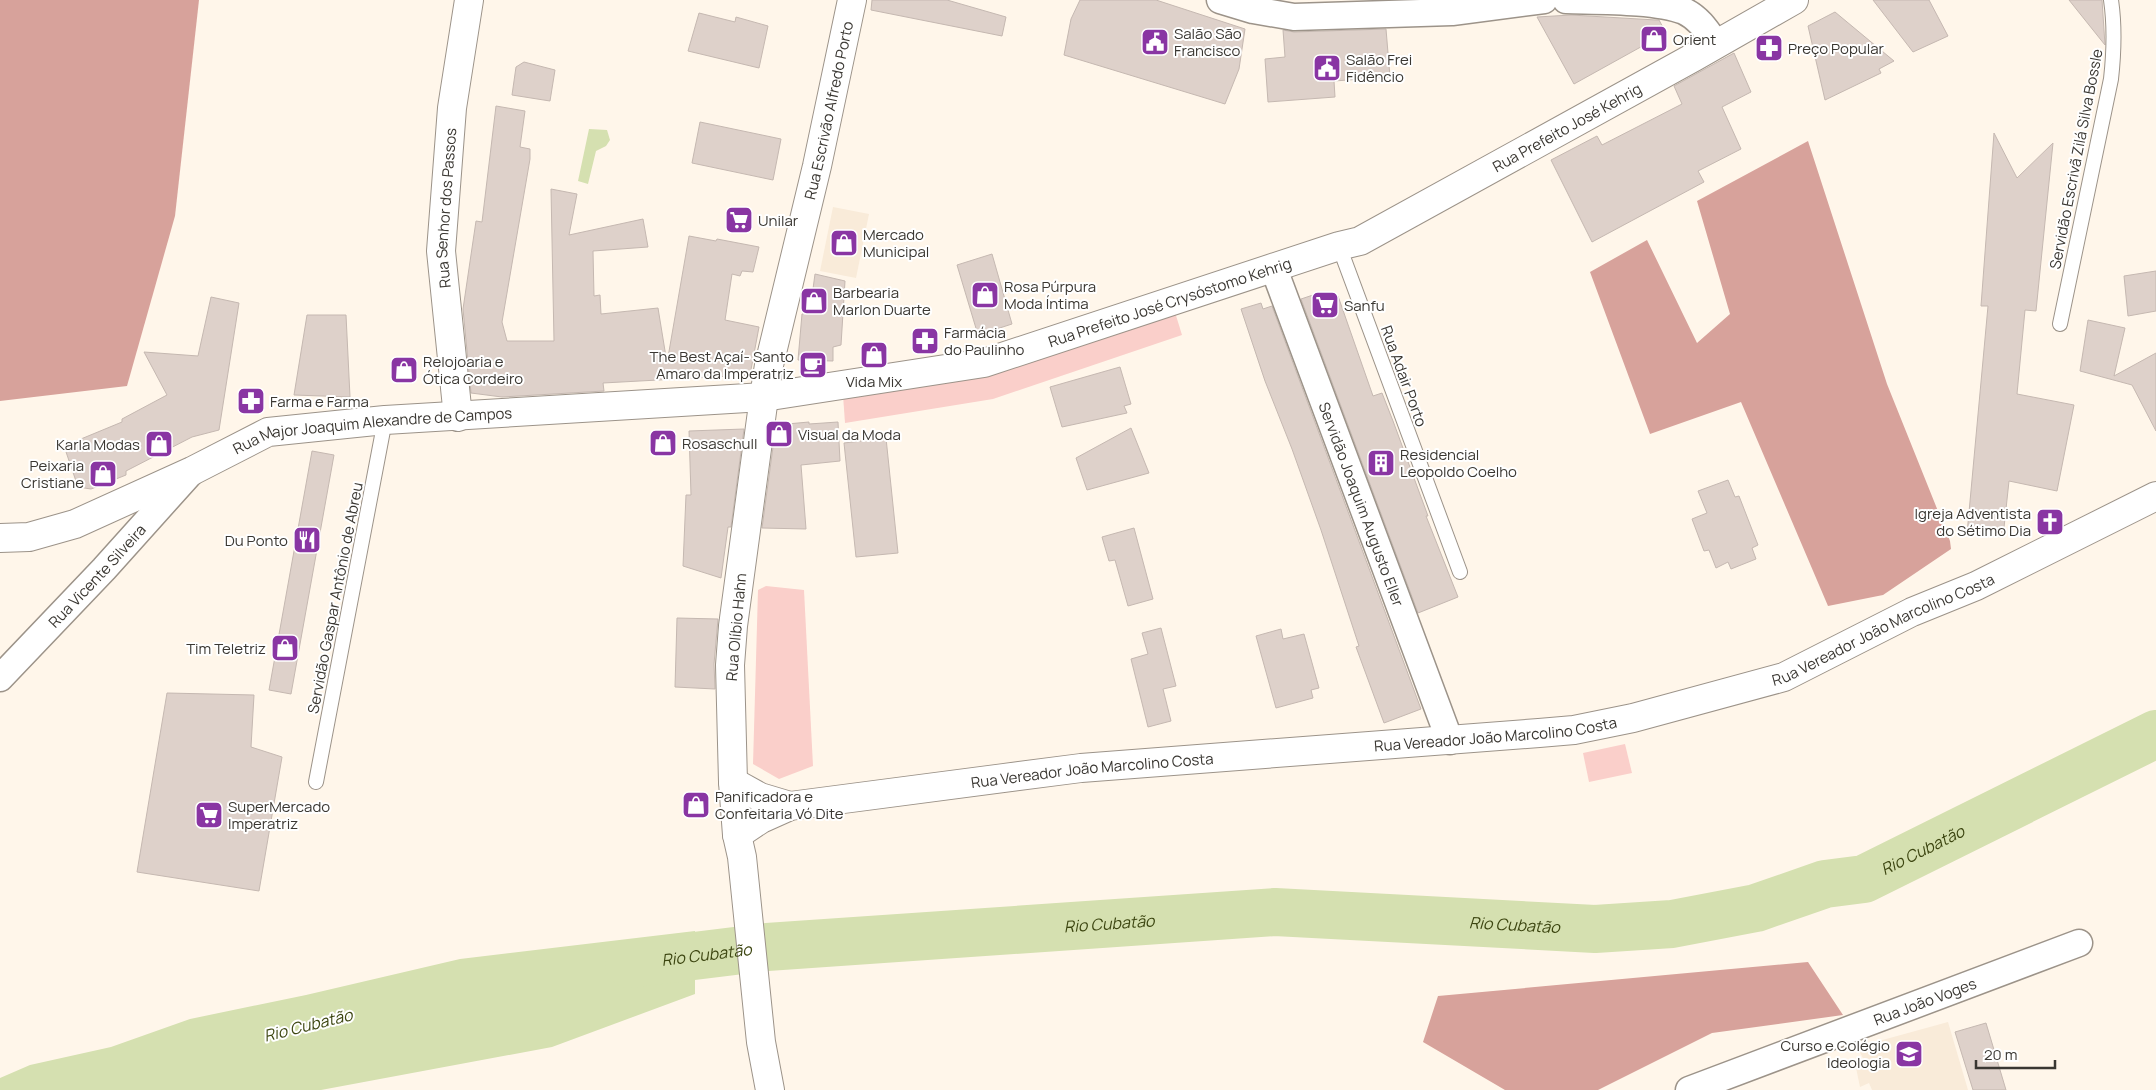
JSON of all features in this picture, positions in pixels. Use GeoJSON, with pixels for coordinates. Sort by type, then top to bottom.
{"type":"FeatureCollection","features":[{"type":"Feature","properties":{"kind":"main road","name":"Rua Senhor dos Passos"},"geometry":{"type":"LineString","coordinates":[[458,417],[440,251],[452,108],[469,0]]}},
{"type":"Feature","properties":{"kind":"main road","name":"Rua Escrivão Alfredo Porto"},"geometry":{"type":"LineString","coordinates":[[764,397],[769,365],[816,166],[852,0]]}},
{"type":"Feature","properties":{"kind":"main road","name":"Rua Prefeito José Kehrig"},"geometry":{"type":"LineString","coordinates":[[1339,246],[1360,242],[1794,0]]}},
{"type":"Feature","properties":{"kind":"main road","name":"Rua Prefeito José Crysóstomo Kehrig"},"geometry":{"type":"LineString","coordinates":[[764,397],[984,363],[1339,246]]}},
{"type":"Feature","properties":{"kind":"main road","name":"Rua Major Joaquim Alexandre de Campos"},"geometry":{"type":"LineString","coordinates":[[0,538],[29,537],[75,524],[192,471],[268,432],[385,420],[764,397]]}},
{"type":"Feature","properties":{"kind":"main road","name":"Rua Olíbio Hahn"},"geometry":{"type":"LineString","coordinates":[[764,397],[733,626],[730,665],[733,782],[739,846],[761,1042],[770,1090]]}},
{"type":"Feature","properties":{"kind":"main road","name":"Rua Vereador João Marcolino Costa"},"geometry":{"type":"LineString","coordinates":[[739,846],[761,819],[790,806],[1081,768],[1574,730],[1633,718],[1784,677],[1912,612],[1976,586],[2156,496]]}},
{"type":"Feature","properties":{"kind":"main road","name":"Rua Vereador João Marcolino Costa"},"geometry":{"type":"LineString","coordinates":[[733,782],[760,798],[790,806]]}},
{"type":"Feature","properties":{"kind":"street"},"geometry":{"type":"LineString","coordinates":[[1220,0],[1253,10],[1294,17],[1452,12],[1544,0]]}},
{"type":"Feature","properties":{"kind":"street"},"geometry":{"type":"LineString","coordinates":[[1566,0],[1655,3],[1684,11],[1699,21],[1716,44]]}},
{"type":"Feature","properties":{"kind":"street","name":"Servidão Joaquim Augusto Eller"},"geometry":{"type":"LineString","coordinates":[[1274,268],[1450,741]]}},
{"type":"Feature","properties":{"kind":"street","name":"Rua Vicente Silveira"},"geometry":{"type":"LineString","coordinates":[[0,678],[104,569],[192,471]]}},
{"type":"Feature","properties":{"kind":"street","name":"Rua João Voges"},"geometry":{"type":"LineString","coordinates":[[1689,1090],[2078,943]]}},
{"type":"Feature","properties":{"kind":"lane","name":"Servidão Escrivã Zilá Silva Bossle"},"geometry":{"type":"LineString","coordinates":[[2060,324],[2111,79],[2115,47],[2115,22],[2111,0]]}},
{"type":"Feature","properties":{"kind":"lane","name":"Rua Adair Porto"},"geometry":{"type":"LineString","coordinates":[[1339,246],[1460,572]]}},
{"type":"Feature","properties":{"kind":"lane","name":"Servidão Gaspar Antônio de Abreu"},"geometry":{"type":"LineString","coordinates":[[316,782],[385,420]]}},
{"type":"Feature","properties":{"kind":"shaded area"},"geometry":{"type":"Polygon","coordinates":[[[0,0],[199,0],[175,216],[127,386],[0,401],[0,0]]]}},
{"type":"Feature","properties":{"kind":"shaded area"},"geometry":{"type":"Polygon","coordinates":[[[1808,141],[1887,384],[1950,541],[1951,549],[1883,595],[1828,606],[1741,402],[1650,434],[1590,272],[1647,240],[1697,343],[1730,314],[1697,201],[1808,141]]]}},
{"type":"Feature","properties":{"kind":"shaded area","name":"Mercado Municipal"},"geometry":{"type":"Polygon","coordinates":[[[833,207],[869,214],[856,278],[820,271],[833,207]]]}},
{"type":"Feature","properties":{"kind":"shaded area"},"geometry":{"type":"Polygon","coordinates":[[[1174,309],[1182,335],[993,399],[845,423],[843,395],[1174,309]]]}},
{"type":"Feature","properties":{"kind":"shaded area"},"geometry":{"type":"Polygon","coordinates":[[[766,586],[804,590],[813,766],[779,779],[753,764],[758,590],[766,586]]]}},
{"type":"Feature","properties":{"kind":"shaded area"},"geometry":{"type":"Polygon","coordinates":[[[1625,744],[1632,773],[1589,782],[1583,753],[1625,744]]]}},
{"type":"Feature","properties":{"kind":"shaded area"},"geometry":{"type":"Polygon","coordinates":[[[1808,962],[1843,1015],[1712,1033],[1598,1090],[1505,1090],[1423,1042],[1438,996],[1808,962]]]}},
{"type":"Feature","properties":{"kind":"shaded area","name":"Curso e Colégio Ideologia"},"geometry":{"type":"Polygon","coordinates":[[[1948,1022],[1968,1090],[1872,1090],[1869,1083],[1860,1087],[1855,1063],[1864,1060],[1857,1047],[1948,1022]]]}},
{"type":"Feature","properties":{"kind":"water"},"geometry":{"type":"Polygon","coordinates":[[[589,129],[607,130],[610,140],[606,146],[596,151],[588,184],[578,181],[589,129]]]}},
{"type":"Feature","properties":{"kind":"water"},"geometry":{"type":"Polygon","coordinates":[[[695,931],[695,994],[552,1047],[321,1090],[0,1090],[0,1078],[30,1065],[111,1047],[190,1019],[306,995],[460,959],[695,931]]]}},
{"type":"Feature","properties":{"kind":"building"},"geometry":{"type":"Polygon","coordinates":[[[872,0],[947,0],[1006,17],[1002,36],[871,10],[872,0]]]}},
{"type":"Feature","properties":{"kind":"building","name":"Salão São Francisco"},"geometry":{"type":"Polygon","coordinates":[[[1080,0],[1156,0],[1245,29],[1239,69],[1225,104],[1064,55],[1071,19],[1080,0]]]}},
{"type":"Feature","properties":{"kind":"building"},"geometry":{"type":"Polygon","coordinates":[[[1873,0],[1929,0],[1948,36],[1913,52],[1873,0]]]}},
{"type":"Feature","properties":{"kind":"building"},"geometry":{"type":"Polygon","coordinates":[[[2069,0],[2102,0],[2105,45],[2069,0]]]}},
{"type":"Feature","properties":{"kind":"building"},"geometry":{"type":"Polygon","coordinates":[[[1835,12],[1894,61],[1879,69],[1881,73],[1825,100],[1808,26],[1835,12]]]}},
{"type":"Feature","properties":{"kind":"building"},"geometry":{"type":"Polygon","coordinates":[[[699,13],[735,22],[736,17],[768,26],[759,68],[688,51],[699,13]]]}},
{"type":"Feature","properties":{"kind":"building"},"geometry":{"type":"Polygon","coordinates":[[[1571,15],[1659,20],[1666,33],[1574,84],[1537,17],[1571,15]]]}},
{"type":"Feature","properties":{"kind":"building","name":"Salão Frei Fidêncio"},"geometry":{"type":"Polygon","coordinates":[[[1386,29],[1390,77],[1334,81],[1335,97],[1268,102],[1265,59],[1285,57],[1283,30],[1294,32],[1386,29]]]}},
{"type":"Feature","properties":{"kind":"building"},"geometry":{"type":"Polygon","coordinates":[[[1734,53],[1751,92],[1722,107],[1741,149],[1698,171],[1704,182],[1592,242],[1551,160],[1597,136],[1602,145],[1682,104],[1674,86],[1734,53]]]}},
{"type":"Feature","properties":{"kind":"building"},"geometry":{"type":"Polygon","coordinates":[[[524,62],[555,70],[550,101],[512,95],[516,67],[524,62]]]}},
{"type":"Feature","properties":{"kind":"building"},"geometry":{"type":"Polygon","coordinates":[[[496,106],[525,111],[520,147],[530,149],[530,159],[502,322],[507,341],[554,341],[551,189],[577,194],[569,235],[643,219],[648,247],[593,251],[594,296],[600,295],[601,314],[658,308],[667,363],[689,236],[759,247],[753,272],[742,271],[740,276],[732,274],[725,320],[759,327],[750,375],[603,383],[604,391],[502,397],[471,393],[463,309],[476,221],[482,222],[496,106]]]}},
{"type":"Feature","properties":{"kind":"building"},"geometry":{"type":"Polygon","coordinates":[[[700,122],[781,139],[773,180],[692,163],[700,122]]]}},
{"type":"Feature","properties":{"kind":"building"},"geometry":{"type":"Polygon","coordinates":[[[1994,133],[2017,178],[2053,143],[2036,311],[2025,310],[2017,394],[2074,405],[2057,491],[2009,481],[2003,537],[1967,534],[1988,306],[1981,306],[1994,133]]]}},
{"type":"Feature","properties":{"kind":"building","name":"Rosa Púrpura Moda Íntima"},"geometry":{"type":"Polygon","coordinates":[[[992,254],[1012,324],[978,335],[957,265],[992,254]]]}},
{"type":"Feature","properties":{"kind":"building"},"geometry":{"type":"Polygon","coordinates":[[[2156,271],[2156,311],[2128,316],[2124,276],[2156,271]]]}},
{"type":"Feature","properties":{"kind":"building"},"geometry":{"type":"Polygon","coordinates":[[[815,274],[845,281],[841,345],[833,347],[833,361],[798,360],[802,314],[810,311],[815,274]]]}},
{"type":"Feature","properties":{"kind":"building"},"geometry":{"type":"Polygon","coordinates":[[[1313,295],[1316,304],[1338,296],[1373,396],[1382,393],[1428,516],[1426,516],[1458,597],[1418,613],[1301,299],[1313,295]]]}},
{"type":"Feature","properties":{"kind":"building"},"geometry":{"type":"Polygon","coordinates":[[[211,297],[239,303],[219,430],[192,437],[126,471],[126,475],[91,489],[78,487],[64,446],[122,422],[122,419],[167,395],[144,352],[198,356],[211,297]]]}},
{"type":"Feature","properties":{"kind":"building"},"geometry":{"type":"Polygon","coordinates":[[[1261,303],[1263,309],[1272,306],[1421,709],[1384,723],[1356,647],[1359,646],[1321,530],[1265,381],[1241,309],[1261,303]]]}},
{"type":"Feature","properties":{"kind":"building"},"geometry":{"type":"Polygon","coordinates":[[[307,315],[346,315],[350,397],[294,395],[307,315]]]}},
{"type":"Feature","properties":{"kind":"building"},"geometry":{"type":"Polygon","coordinates":[[[2088,320],[2125,328],[2114,376],[2156,353],[2156,431],[2132,385],[2080,371],[2088,320]]]}},
{"type":"Feature","properties":{"kind":"building"},"geometry":{"type":"Polygon","coordinates":[[[1120,367],[1131,404],[1124,406],[1127,413],[1062,427],[1050,387],[1120,367]]]}},
{"type":"Feature","properties":{"kind":"building"},"geometry":{"type":"Polygon","coordinates":[[[809,422],[809,424],[838,422],[840,461],[801,465],[806,529],[762,528],[776,425],[809,422]]]}},
{"type":"Feature","properties":{"kind":"building"},"geometry":{"type":"Polygon","coordinates":[[[1131,428],[1149,473],[1087,490],[1076,458],[1131,428]]]}},
{"type":"Feature","properties":{"kind":"building"},"geometry":{"type":"Polygon","coordinates":[[[744,429],[731,527],[728,527],[721,578],[683,566],[686,495],[691,495],[689,431],[744,429]]]}},
{"type":"Feature","properties":{"kind":"building"},"geometry":{"type":"Polygon","coordinates":[[[886,438],[898,553],[856,557],[844,443],[886,438]]]}},
{"type":"Feature","properties":{"kind":"building"},"geometry":{"type":"Polygon","coordinates":[[[312,451],[334,455],[291,694],[269,690],[312,451]]]}},
{"type":"Feature","properties":{"kind":"building"},"geometry":{"type":"Polygon","coordinates":[[[1728,480],[1735,497],[1739,496],[1758,545],[1752,548],[1756,559],[1731,569],[1728,562],[1716,568],[1709,550],[1704,551],[1692,519],[1707,513],[1698,491],[1728,480]]]}},
{"type":"Feature","properties":{"kind":"building"},"geometry":{"type":"Polygon","coordinates":[[[1134,528],[1153,599],[1128,606],[1115,560],[1109,561],[1102,537],[1134,528]]]}},
{"type":"Feature","properties":{"kind":"building"},"geometry":{"type":"Polygon","coordinates":[[[677,618],[718,619],[714,664],[715,689],[675,687],[677,618]]]}},
{"type":"Feature","properties":{"kind":"building"},"geometry":{"type":"Polygon","coordinates":[[[1161,628],[1176,686],[1163,689],[1171,721],[1148,727],[1131,659],[1148,654],[1142,633],[1161,628]]]}},
{"type":"Feature","properties":{"kind":"building"},"geometry":{"type":"Polygon","coordinates":[[[1281,629],[1283,639],[1304,634],[1319,688],[1311,690],[1313,698],[1276,708],[1256,636],[1281,629]]]}},
{"type":"Feature","properties":{"kind":"building","name":"SuperMercado Imperatriz"},"geometry":{"type":"Polygon","coordinates":[[[167,693],[254,695],[251,747],[282,757],[259,891],[137,872],[167,693]]]}},
{"type":"Feature","properties":{"kind":"building"},"geometry":{"type":"Polygon","coordinates":[[[1986,1023],[2006,1090],[1973,1090],[1955,1032],[1986,1023]]]}},
{"type":"Feature","properties":{"kind":"waterway","name":"Rio Cubatão"},"geometry":{"type":"LineString","coordinates":[[629,964],[767,947],[1275,912],[1595,929],[1672,924],[1756,908],[1825,884],[1864,879],[2156,734]]}},
{"type":"Feature","properties":{"kind":"place","name":"Orient"},"geometry":{"type":"Point","coordinates":[1654,39]}},
{"type":"Feature","properties":{"kind":"place","name":"Salão São Francisco"},"geometry":{"type":"Point","coordinates":[1155,42]}},
{"type":"Feature","properties":{"kind":"place","name":"Preço Popular"},"geometry":{"type":"Point","coordinates":[1769,48]}},
{"type":"Feature","properties":{"kind":"place","name":"Salão Frei Fidêncio"},"geometry":{"type":"Point","coordinates":[1327,68]}},
{"type":"Feature","properties":{"kind":"place","name":"Unilar"},"geometry":{"type":"Point","coordinates":[739,220]}},
{"type":"Feature","properties":{"kind":"place","name":"Mercado Municipal"},"geometry":{"type":"Point","coordinates":[844,243]}},
{"type":"Feature","properties":{"kind":"place","name":"Rosa Púrpura Moda Íntima"},"geometry":{"type":"Point","coordinates":[985,295]}},
{"type":"Feature","properties":{"kind":"place","name":"Barbearia Marlon Duarte"},"geometry":{"type":"Point","coordinates":[814,301]}},
{"type":"Feature","properties":{"kind":"place","name":"Sanfu"},"geometry":{"type":"Point","coordinates":[1325,305]}},
{"type":"Feature","properties":{"kind":"place","name":"Farmácia do Paulinho"},"geometry":{"type":"Point","coordinates":[925,341]}},
{"type":"Feature","properties":{"kind":"place","name":"Vida Mix"},"geometry":{"type":"Point","coordinates":[874,355]}},
{"type":"Feature","properties":{"kind":"place","name":"The Best Açaí- Santo Amaro da Imperatriz"},"geometry":{"type":"Point","coordinates":[813,365]}},
{"type":"Feature","properties":{"kind":"place","name":"Relojoaria e Ótica Cordeiro"},"geometry":{"type":"Point","coordinates":[404,370]}},
{"type":"Feature","properties":{"kind":"place","name":"Farma e Farma"},"geometry":{"type":"Point","coordinates":[251,401]}},
{"type":"Feature","properties":{"kind":"place","name":"Visual da Moda"},"geometry":{"type":"Point","coordinates":[779,434]}},
{"type":"Feature","properties":{"kind":"place","name":"Rosaschull"},"geometry":{"type":"Point","coordinates":[663,443]}},
{"type":"Feature","properties":{"kind":"place","name":"Karla Modas"},"geometry":{"type":"Point","coordinates":[159,444]}},
{"type":"Feature","properties":{"kind":"place","name":"Residencial Leopoldo Coelho"},"geometry":{"type":"Point","coordinates":[1381,463]}},
{"type":"Feature","properties":{"kind":"place","name":"Peixaria Cristiane"},"geometry":{"type":"Point","coordinates":[103,474]}},
{"type":"Feature","properties":{"kind":"place","name":"Igreja Adventista do Sétimo Dia"},"geometry":{"type":"Point","coordinates":[2050,522]}},
{"type":"Feature","properties":{"kind":"place","name":"Du Ponto"},"geometry":{"type":"Point","coordinates":[307,540]}},
{"type":"Feature","properties":{"kind":"place","name":"Tim Teletriz"},"geometry":{"type":"Point","coordinates":[285,648]}},
{"type":"Feature","properties":{"kind":"place","name":"Panificadora e Confeitaria Vó Dite"},"geometry":{"type":"Point","coordinates":[696,805]}},
{"type":"Feature","properties":{"kind":"place","name":"SuperMercado Imperatriz"},"geometry":{"type":"Point","coordinates":[209,815]}},
{"type":"Feature","properties":{"kind":"place","name":"Curso e Colégio Ideologia"},"geometry":{"type":"Point","coordinates":[1909,1054]}}]}
